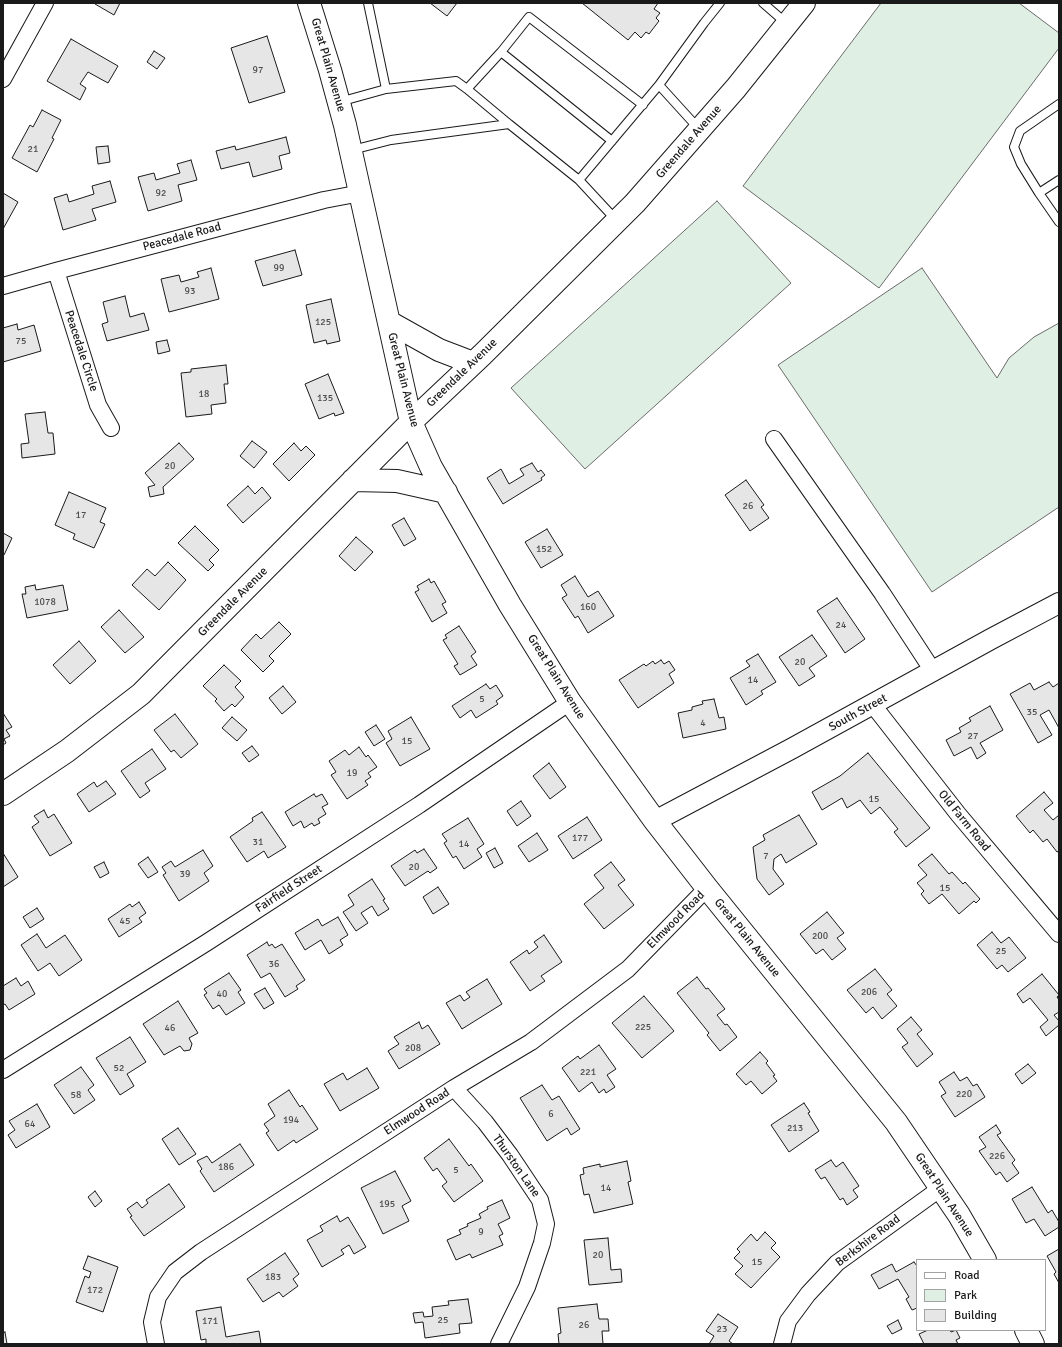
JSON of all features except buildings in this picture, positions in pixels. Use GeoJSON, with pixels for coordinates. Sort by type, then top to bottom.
{"type":"FeatureCollection","features":[{"type":"Feature","properties":{"kind":"main road","name":"Great Plain Avenue"},"geometry":{"type":"LineString","coordinates":[[309,3],[339,102],[351,150],[410,422],[431,467],[510,605],[570,702],[655,821],[707,888],[896,1122],[959,1215],[984,1259]]}},
{"type":"Feature","properties":{"kind":"main road","name":"Greendale Avenue"},"geometry":{"type":"LineString","coordinates":[[3,794],[67,751],[141,694],[410,422],[473,363],[635,203],[700,130],[804,3]]}},
{"type":"Feature","properties":{"kind":"main road"},"geometry":{"type":"LineString","coordinates":[[389,322],[439,350],[473,363]]}},
{"type":"Feature","properties":{"kind":"main road"},"geometry":{"type":"LineString","coordinates":[[353,480],[397,481],[446,492]]}},
{"type":"Feature","properties":{"kind":"main road"},"geometry":{"type":"LineString","coordinates":[[1026,1331],[1033,1344]]}},
{"type":"Feature","properties":{"kind":"street"},"geometry":{"type":"LineString","coordinates":[[3,79],[45,3]]}},
{"type":"Feature","properties":{"kind":"street","name":"Peacedale Road"},"geometry":{"type":"LineString","coordinates":[[3,286],[324,200],[361,193]]}},
{"type":"Feature","properties":{"kind":"street","name":"Peacedale Circle"},"geometry":{"type":"LineString","coordinates":[[56,271],[98,405],[111,428]]}},
{"type":"Feature","properties":{"kind":"street"},"geometry":{"type":"LineString","coordinates":[[774,439],[882,593],[933,671]]}},
{"type":"Feature","properties":{"kind":"street","name":"South Street"},"geometry":{"type":"LineString","coordinates":[[655,821],[873,705],[1004,631],[1059,603]]}},
{"type":"Feature","properties":{"kind":"street","name":"Fairfield Street"},"geometry":{"type":"LineString","coordinates":[[3,1070],[206,943],[379,831],[570,702]]}},
{"type":"Feature","properties":{"kind":"street","name":"Old Farm Road"},"geometry":{"type":"LineString","coordinates":[[873,705],[958,814],[1059,934]]}},
{"type":"Feature","properties":{"kind":"street","name":"Elmwood Road"},"geometry":{"type":"LineString","coordinates":[[156,1344],[152,1322],[158,1297],[175,1272],[201,1252],[454,1088],[531,1042],[628,969],[707,888]]}},
{"type":"Feature","properties":{"kind":"street","name":"Thurston Lane"},"geometry":{"type":"LineString","coordinates":[[454,1088],[485,1122],[514,1161],[540,1200],[546,1224],[542,1243],[527,1287],[499,1344]]}},
{"type":"Feature","properties":{"kind":"street","name":"Berkshire Road"},"geometry":{"type":"LineString","coordinates":[[782,1344],[788,1321],[808,1294],[837,1263],[941,1188]]}},
{"type":"Feature","properties":{"kind":"lane"},"geometry":{"type":"LineString","coordinates":[[368,3],[386,89]]}},
{"type":"Feature","properties":{"kind":"lane"},"geometry":{"type":"LineString","coordinates":[[579,180],[659,85],[720,3]]}},
{"type":"Feature","properties":{"kind":"lane"},"geometry":{"type":"LineString","coordinates":[[763,3],[788,24]]}},
{"type":"Feature","properties":{"kind":"lane"},"geometry":{"type":"LineString","coordinates":[[467,90],[530,17],[642,105]]}},
{"type":"Feature","properties":{"kind":"lane"},"geometry":{"type":"LineString","coordinates":[[501,52],[612,141]]}},
{"type":"Feature","properties":{"kind":"lane"},"geometry":{"type":"LineString","coordinates":[[339,102],[386,89],[456,81],[579,180],[617,221]]}},
{"type":"Feature","properties":{"kind":"lane"},"geometry":{"type":"LineString","coordinates":[[659,85],[700,130]]}},
{"type":"Feature","properties":{"kind":"lane"},"geometry":{"type":"LineString","coordinates":[[1059,104],[1020,131],[1014,147],[1021,164],[1059,222]]}},
{"type":"Feature","properties":{"kind":"lane"},"geometry":{"type":"LineString","coordinates":[[351,150],[391,140],[509,124]]}},
{"type":"Feature","properties":{"kind":"lane"},"geometry":{"type":"LineString","coordinates":[[1039,193],[1059,180]]}},
{"type":"Feature","properties":{"kind":"green space"},"geometry":{"type":"Polygon","coordinates":[[[881,3],[1019,3],[1059,33],[1059,48],[879,288],[743,186],[881,3]]]}},
{"type":"Feature","properties":{"kind":"green space"},"geometry":{"type":"Polygon","coordinates":[[[717,201],[791,283],[585,469],[511,388],[717,201]]]}},
{"type":"Feature","properties":{"kind":"green space"},"geometry":{"type":"Polygon","coordinates":[[[922,268],[997,378],[1009,358],[1034,337],[1059,323],[1059,507],[932,592],[778,365],[922,268]]]}}]}
